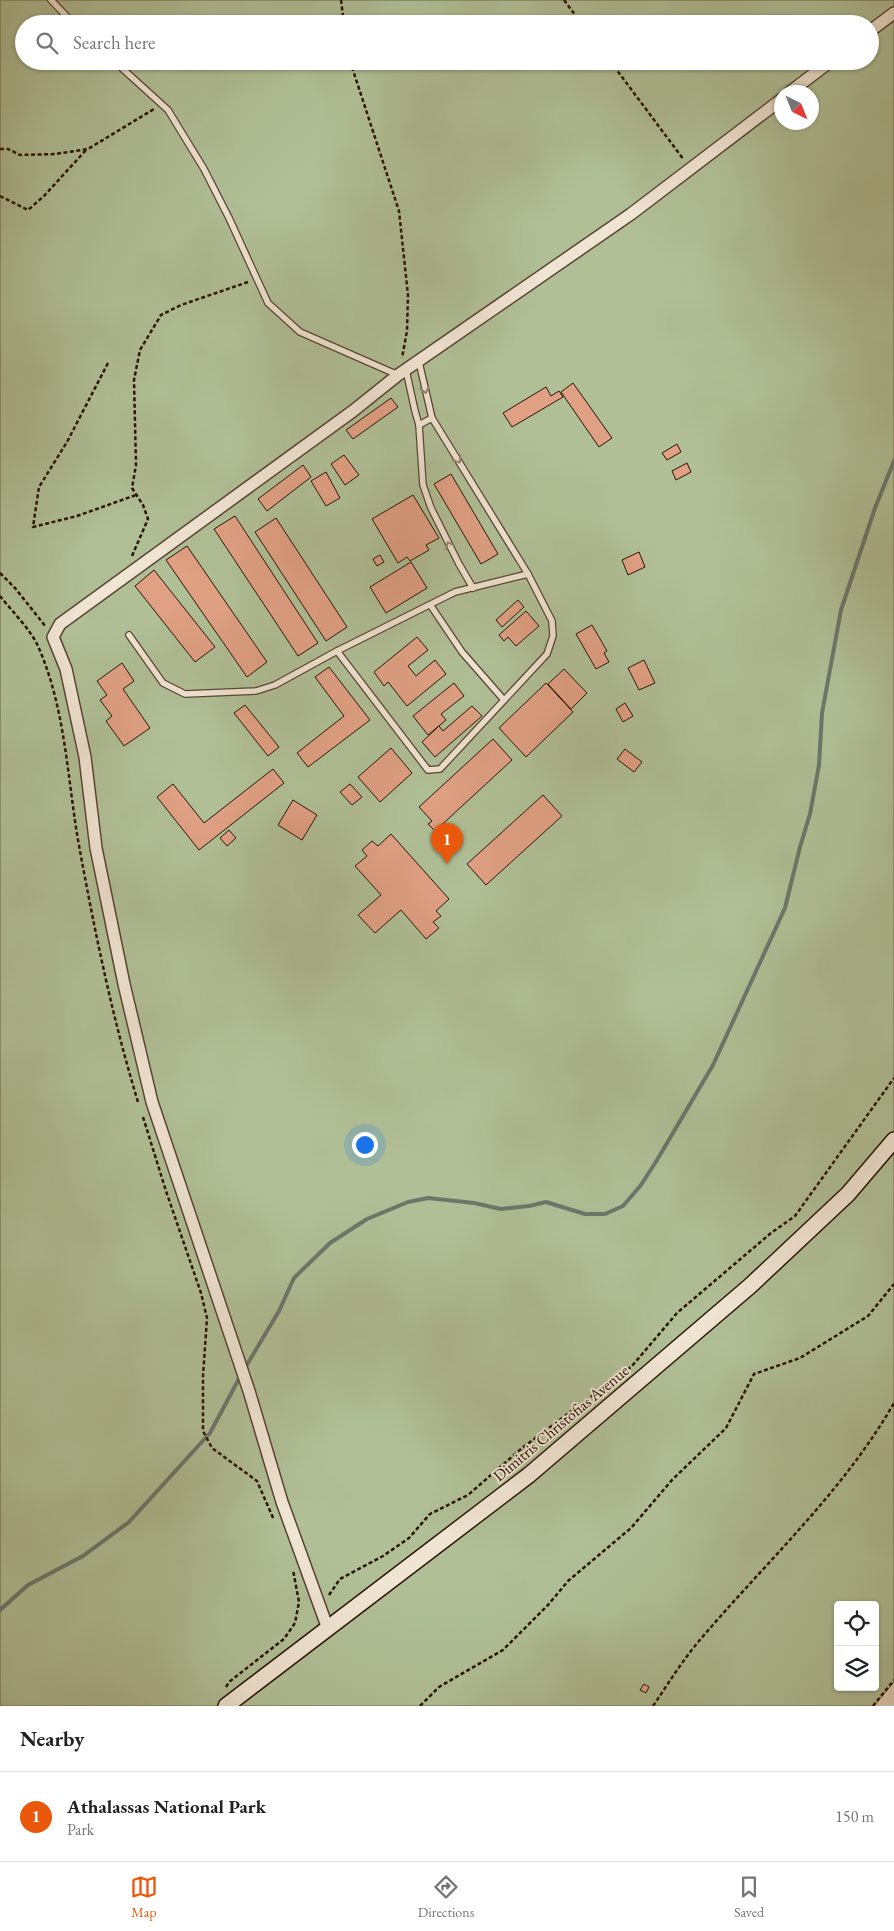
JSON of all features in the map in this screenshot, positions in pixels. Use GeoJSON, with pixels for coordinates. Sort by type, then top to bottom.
{"type":"FeatureCollection","features":[{"type":"Feature","properties":{"kind":"main road","name":"Dimitris Christofias Avenue"},"geometry":{"type":"LineString","coordinates":[[225,1700],[328,1629],[529,1475],[750,1286],[848,1194],[894,1140]]}},
{"type":"Feature","properties":{"kind":"street"},"geometry":{"type":"LineString","coordinates":[[879,24],[894,13]]}},
{"type":"Feature","properties":{"kind":"street"},"geometry":{"type":"LineString","coordinates":[[799,85],[819,70]]}},
{"type":"Feature","properties":{"kind":"street"},"geometry":{"type":"LineString","coordinates":[[328,1629],[282,1502],[244,1376],[152,1102],[124,984],[96,848],[85,757],[66,669],[54,637],[60,624],[353,411],[402,372],[631,214],[774,105]]}},
{"type":"Feature","properties":{"kind":"lane"},"geometry":{"type":"LineString","coordinates":[[51,0],[65,15]]}},
{"type":"Feature","properties":{"kind":"lane"},"geometry":{"type":"LineString","coordinates":[[124,70],[168,110],[204,169],[229,218],[268,304],[300,332],[402,372],[420,425],[422,476],[431,508],[458,564],[473,588]]}},
{"type":"Feature","properties":{"kind":"lane"},"geometry":{"type":"LineString","coordinates":[[337,651],[428,770],[440,769],[547,654],[553,636],[552,621],[528,574],[432,418],[418,362]]}},
{"type":"Feature","properties":{"kind":"lane"},"geometry":{"type":"LineString","coordinates":[[420,425],[432,418]]}},
{"type":"Feature","properties":{"kind":"lane"},"geometry":{"type":"LineString","coordinates":[[129,635],[164,683],[185,694],[256,691],[275,685],[337,651],[431,606],[455,592],[528,574]]}},
{"type":"Feature","properties":{"kind":"lane"},"geometry":{"type":"LineString","coordinates":[[431,606],[462,652],[504,700]]}},
{"type":"Feature","properties":{"kind":"path"},"geometry":{"type":"LineString","coordinates":[[340,0],[342,15]]}},
{"type":"Feature","properties":{"kind":"path"},"geometry":{"type":"LineString","coordinates":[[564,0],[575,15]]}},
{"type":"Feature","properties":{"kind":"path"},"geometry":{"type":"LineString","coordinates":[[353,70],[399,211],[408,295],[407,331],[402,372]]}},
{"type":"Feature","properties":{"kind":"path"},"geometry":{"type":"LineString","coordinates":[[617,70],[690,169]]}},
{"type":"Feature","properties":{"kind":"path"},"geometry":{"type":"LineString","coordinates":[[0,196],[28,210],[44,196],[68,168],[88,149],[162,104]]}},
{"type":"Feature","properties":{"kind":"path"},"geometry":{"type":"LineString","coordinates":[[0,149],[8,149],[20,155],[55,154],[88,149]]}},
{"type":"Feature","properties":{"kind":"path"},"geometry":{"type":"LineString","coordinates":[[125,576],[137,542],[148,519],[132,488],[136,465],[134,380],[140,350],[160,315],[181,305],[257,279]]}},
{"type":"Feature","properties":{"kind":"path"},"geometry":{"type":"LineString","coordinates":[[108,363],[67,442],[38,488],[33,527],[77,516],[136,495]]}},
{"type":"Feature","properties":{"kind":"path"},"geometry":{"type":"LineString","coordinates":[[0,573],[15,588],[54,637]]}},
{"type":"Feature","properties":{"kind":"path"},"geometry":{"type":"LineString","coordinates":[[320,1608],[340,1579],[382,1556],[409,1538],[430,1514],[468,1495],[522,1448],[632,1366],[678,1313],[771,1233],[795,1216],[894,1078]]}},
{"type":"Feature","properties":{"kind":"path"},"geometry":{"type":"LineString","coordinates":[[420,1706],[439,1687],[503,1650],[548,1605],[568,1580],[630,1528],[672,1480],[726,1428],[754,1374],[800,1358],[868,1316],[894,1284]]}},
{"type":"Feature","properties":{"kind":"path"},"geometry":{"type":"LineString","coordinates":[[653,1706],[698,1642],[811,1515],[870,1441],[894,1403]]}},
{"type":"Feature","properties":{"kind":"path"},"geometry":{"type":"LineString","coordinates":[[203,1431],[212,1448],[257,1482],[275,1522]]}},
{"type":"Feature","properties":{"kind":"path"},"geometry":{"type":"LineString","coordinates":[[225,1700],[229,1682],[284,1639],[296,1623],[299,1602],[292,1565]]}},
{"type":"Feature","properties":{"kind":"path"},"geometry":{"type":"LineString","coordinates":[[874,1706],[894,1680]]}},
{"type":"Feature","properties":{"kind":"green space"},"geometry":{"type":"Polygon","coordinates":[[[0,0],[894,0],[894,1682],[874,1706],[0,1706],[0,0]]]}},
{"type":"Feature","properties":{"kind":"building"},"geometry":{"type":"Polygon","coordinates":[[[573,383],[612,438],[599,447],[561,392],[573,383]]]}},
{"type":"Feature","properties":{"kind":"building"},"geometry":{"type":"Polygon","coordinates":[[[546,387],[551,396],[559,391],[563,397],[512,427],[503,413],[546,387]]]}},
{"type":"Feature","properties":{"kind":"building"},"geometry":{"type":"Polygon","coordinates":[[[391,398],[398,407],[353,439],[346,430],[391,398]]]}},
{"type":"Feature","properties":{"kind":"building"},"geometry":{"type":"Polygon","coordinates":[[[677,444],[681,452],[667,460],[662,453],[677,444]]]}},
{"type":"Feature","properties":{"kind":"building"},"geometry":{"type":"Polygon","coordinates":[[[344,455],[359,475],[345,485],[331,464],[344,455]]]}},
{"type":"Feature","properties":{"kind":"building"},"geometry":{"type":"Polygon","coordinates":[[[687,463],[691,472],[676,480],[672,471],[687,463]]]}},
{"type":"Feature","properties":{"kind":"building"},"geometry":{"type":"Polygon","coordinates":[[[303,465],[311,477],[267,511],[258,499],[303,465]]]}},
{"type":"Feature","properties":{"kind":"building"},"geometry":{"type":"Polygon","coordinates":[[[326,472],[340,498],[326,506],[311,481],[326,472]]]}},
{"type":"Feature","properties":{"kind":"building"},"geometry":{"type":"Polygon","coordinates":[[[451,474],[498,554],[481,564],[434,484],[451,474]]]}},
{"type":"Feature","properties":{"kind":"building"},"geometry":{"type":"Polygon","coordinates":[[[413,495],[439,538],[426,545],[429,550],[410,561],[407,557],[398,563],[372,519],[413,495]]]}},
{"type":"Feature","properties":{"kind":"building"},"geometry":{"type":"Polygon","coordinates":[[[235,516],[318,643],[298,656],[214,529],[235,516]]]}},
{"type":"Feature","properties":{"kind":"building"},"geometry":{"type":"Polygon","coordinates":[[[276,518],[347,627],[326,641],[255,532],[276,518]]]}},
{"type":"Feature","properties":{"kind":"building"},"geometry":{"type":"Polygon","coordinates":[[[187,546],[267,662],[247,677],[166,560],[187,546]]]}},
{"type":"Feature","properties":{"kind":"building"},"geometry":{"type":"Polygon","coordinates":[[[639,552],[645,567],[628,575],[622,560],[639,552]]]}},
{"type":"Feature","properties":{"kind":"building"},"geometry":{"type":"Polygon","coordinates":[[[380,555],[384,562],[377,566],[373,559],[380,555]]]}},
{"type":"Feature","properties":{"kind":"building"},"geometry":{"type":"Polygon","coordinates":[[[411,562],[427,588],[386,613],[370,587],[411,562]]]}},
{"type":"Feature","properties":{"kind":"building"},"geometry":{"type":"Polygon","coordinates":[[[154,570],[215,647],[195,662],[135,586],[154,570]]]}},
{"type":"Feature","properties":{"kind":"building"},"geometry":{"type":"Polygon","coordinates":[[[518,600],[524,607],[502,627],[496,620],[518,600]]]}},
{"type":"Feature","properties":{"kind":"building"},"geometry":{"type":"Polygon","coordinates":[[[526,611],[539,626],[516,646],[508,637],[504,641],[499,635],[526,611]]]}},
{"type":"Feature","properties":{"kind":"building"},"geometry":{"type":"Polygon","coordinates":[[[592,625],[607,651],[604,653],[609,662],[596,669],[576,634],[592,625]]]}},
{"type":"Feature","properties":{"kind":"building"},"geometry":{"type":"Polygon","coordinates":[[[417,637],[428,650],[408,666],[416,676],[435,660],[446,674],[407,706],[388,682],[384,686],[374,672],[417,637]]]}},
{"type":"Feature","properties":{"kind":"building"},"geometry":{"type":"Polygon","coordinates":[[[644,660],[655,683],[639,690],[628,668],[644,660]]]}},
{"type":"Feature","properties":{"kind":"building"},"geometry":{"type":"Polygon","coordinates":[[[122,663],[134,681],[123,689],[150,728],[124,746],[106,721],[112,716],[100,700],[107,695],[97,681],[122,663]]]}},
{"type":"Feature","properties":{"kind":"building"},"geometry":{"type":"Polygon","coordinates":[[[329,667],[370,720],[308,767],[297,753],[344,716],[315,677],[329,667]]]}},
{"type":"Feature","properties":{"kind":"building"},"geometry":{"type":"Polygon","coordinates":[[[564,669],[587,693],[571,709],[548,684],[564,669]]]}},
{"type":"Feature","properties":{"kind":"building"},"geometry":{"type":"Polygon","coordinates":[[[454,683],[464,696],[441,714],[446,720],[428,735],[413,716],[454,683]]]}},
{"type":"Feature","properties":{"kind":"building"},"geometry":{"type":"Polygon","coordinates":[[[546,683],[573,712],[526,757],[499,728],[546,683]]]}},
{"type":"Feature","properties":{"kind":"building"},"geometry":{"type":"Polygon","coordinates":[[[625,703],[633,716],[623,722],[616,709],[625,703]]]}},
{"type":"Feature","properties":{"kind":"building"},"geometry":{"type":"Polygon","coordinates":[[[245,705],[279,747],[268,756],[234,713],[245,705]]]}},
{"type":"Feature","properties":{"kind":"building"},"geometry":{"type":"Polygon","coordinates":[[[472,706],[482,716],[435,757],[422,742],[439,726],[443,731],[472,706]]]}},
{"type":"Feature","properties":{"kind":"building"},"geometry":{"type":"Polygon","coordinates":[[[493,739],[512,760],[435,831],[428,824],[432,821],[419,807],[493,739]]]}},
{"type":"Feature","properties":{"kind":"building"},"geometry":{"type":"Polygon","coordinates":[[[391,748],[412,773],[380,802],[358,777],[391,748]]]}},
{"type":"Feature","properties":{"kind":"building"},"geometry":{"type":"Polygon","coordinates":[[[625,749],[642,762],[634,772],[617,759],[625,749]]]}},
{"type":"Feature","properties":{"kind":"building"},"geometry":{"type":"Polygon","coordinates":[[[273,769],[284,783],[199,850],[157,797],[173,784],[204,823],[273,769]]]}},
{"type":"Feature","properties":{"kind":"building"},"geometry":{"type":"Polygon","coordinates":[[[350,784],[362,797],[352,805],[340,792],[350,784]]]}},
{"type":"Feature","properties":{"kind":"building"},"geometry":{"type":"Polygon","coordinates":[[[543,795],[562,816],[486,885],[467,864],[543,795]]]}},
{"type":"Feature","properties":{"kind":"building"},"geometry":{"type":"Polygon","coordinates":[[[293,800],[317,815],[302,840],[278,825],[293,800]]]}},
{"type":"Feature","properties":{"kind":"building"},"geometry":{"type":"Polygon","coordinates":[[[229,830],[236,838],[227,846],[220,838],[229,830]]]}},
{"type":"Feature","properties":{"kind":"building"},"geometry":{"type":"Polygon","coordinates":[[[391,834],[449,899],[436,911],[441,916],[433,922],[439,928],[426,939],[401,910],[375,933],[358,915],[381,895],[355,866],[367,856],[362,850],[372,841],[378,846],[391,834]]]}},
{"type":"Feature","properties":{"kind":"building"},"geometry":{"type":"Polygon","coordinates":[[[644,1684],[649,1687],[646,1693],[640,1690],[644,1684]]]}},
{"type":"Feature","properties":{"kind":"waterway"},"geometry":{"type":"LineString","coordinates":[[245,1368],[279,1311],[294,1278],[330,1243],[367,1219],[408,1202],[428,1198],[474,1203],[501,1209],[546,1202],[585,1214],[605,1214],[623,1206],[641,1185],[713,1065],[785,908],[810,814],[819,765],[822,713],[841,610],[875,508],[894,461]]}},
{"type":"Feature","properties":{"kind":"waterway"},"geometry":{"type":"LineString","coordinates":[[0,1610],[28,1585],[83,1556],[129,1522],[210,1433],[241,1375]]}},
{"type":"Feature","properties":{"kind":"place","name":"Athalassas National Park"},"geometry":{"type":"Point","coordinates":[447,864]}}]}
